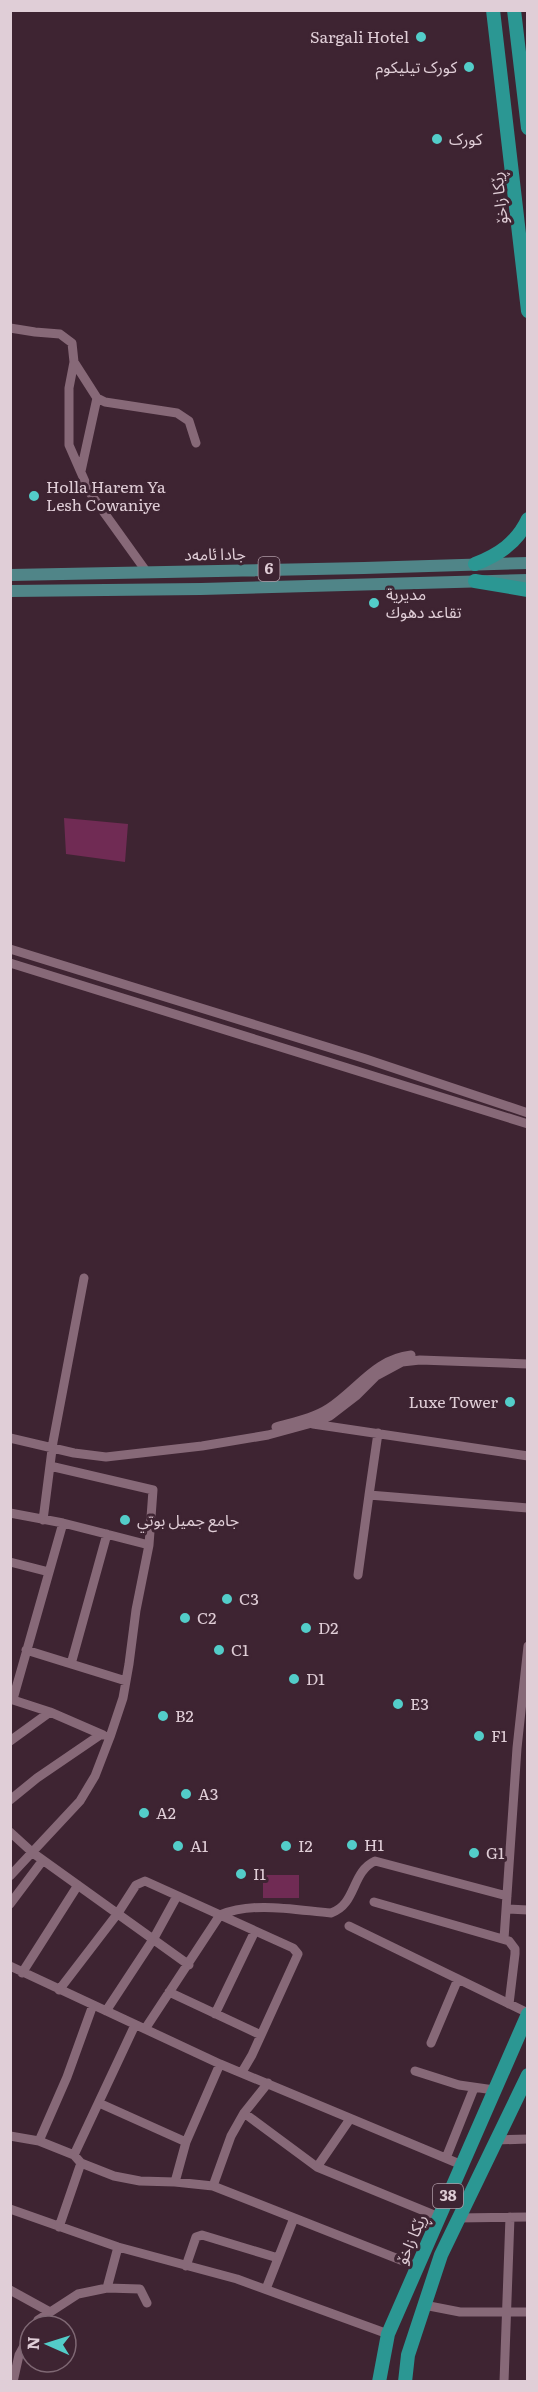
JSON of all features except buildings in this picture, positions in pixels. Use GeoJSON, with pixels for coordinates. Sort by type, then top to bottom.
{"type":"FeatureCollection","features":[{"type":"Feature","properties":{"kind":"highway","name":"ڕێکا زاخۆ"},"geometry":{"type":"LineString","coordinates":[[493,10],[528,311]]}},
{"type":"Feature","properties":{"kind":"highway"},"geometry":{"type":"LineString","coordinates":[[514,10],[528,128]]}},
{"type":"Feature","properties":{"kind":"highway"},"geometry":{"type":"LineString","coordinates":[[475,564],[507,547],[523,530],[528,519]]}},
{"type":"Feature","properties":{"kind":"highway"},"geometry":{"type":"LineString","coordinates":[[475,581],[528,590]]}},
{"type":"Feature","properties":{"kind":"highway","name":"ڕێکا زاخۆ"},"geometry":{"type":"LineString","coordinates":[[379,2382],[388,2334],[528,2013]]}},
{"type":"Feature","properties":{"kind":"highway","name":"ڕێکا زاخۆ"},"geometry":{"type":"LineString","coordinates":[[405,2382],[408,2355],[441,2255],[528,2075]]}},
{"type":"Feature","properties":{"kind":"main road","name":"جادا ئامەد"},"geometry":{"type":"LineString","coordinates":[[10,575],[528,563]]}},
{"type":"Feature","properties":{"kind":"main road","name":"6"},"geometry":{"type":"LineString","coordinates":[[10,591],[201,589],[528,580]]}},
{"type":"Feature","properties":{"kind":"street"},"geometry":{"type":"LineString","coordinates":[[10,328],[60,334],[72,343],[74,362],[69,388],[69,445],[90,493],[146,572]]}},
{"type":"Feature","properties":{"kind":"street"},"geometry":{"type":"LineString","coordinates":[[74,362],[97,398],[105,402],[177,412],[189,421],[196,443]]}},
{"type":"Feature","properties":{"kind":"street"},"geometry":{"type":"LineString","coordinates":[[81,471],[97,398]]}},
{"type":"Feature","properties":{"kind":"street"},"geometry":{"type":"LineString","coordinates":[[528,1113],[15,950],[12,964],[528,1124]]}},
{"type":"Feature","properties":{"kind":"street"},"geometry":{"type":"LineString","coordinates":[[155,1009],[159,995]]}},
{"type":"Feature","properties":{"kind":"street"},"geometry":{"type":"LineString","coordinates":[[226,1031],[230,1017]]}},
{"type":"Feature","properties":{"kind":"street"},"geometry":{"type":"LineString","coordinates":[[363,1074],[370,1061]]}},
{"type":"Feature","properties":{"kind":"street"},"geometry":{"type":"LineString","coordinates":[[510,1118],[515,1110]]}},
{"type":"Feature","properties":{"kind":"street"},"geometry":{"type":"LineString","coordinates":[[43,1520],[53,1444],[84,1278]]}},
{"type":"Feature","properties":{"kind":"street"},"geometry":{"type":"LineString","coordinates":[[10,1435],[102,1451],[248,1433],[286,1424],[326,1410],[352,1390],[372,1370],[398,1356],[416,1354],[528,1358]]}},
{"type":"Feature","properties":{"kind":"street"},"geometry":{"type":"LineString","coordinates":[[53,1444],[74,1453],[106,1456],[252,1438],[311,1424],[330,1416],[356,1396],[376,1376],[402,1362],[420,1360],[528,1364]]}},
{"type":"Feature","properties":{"kind":"street"},"geometry":{"type":"LineString","coordinates":[[311,1424],[528,1456]]}},
{"type":"Feature","properties":{"kind":"street"},"geometry":{"type":"LineString","coordinates":[[358,1575],[378,1433]]}},
{"type":"Feature","properties":{"kind":"street"},"geometry":{"type":"LineString","coordinates":[[10,1876],[80,1801],[95,1776],[105,1736],[126,1682],[136,1610],[149,1545],[153,1490],[50,1466]]}},
{"type":"Feature","properties":{"kind":"street"},"geometry":{"type":"LineString","coordinates":[[369,1496],[528,1508]]}},
{"type":"Feature","properties":{"kind":"street"},"geometry":{"type":"LineString","coordinates":[[10,1513],[63,1523],[149,1545]]}},
{"type":"Feature","properties":{"kind":"street"},"geometry":{"type":"LineString","coordinates":[[63,1523],[12,1699],[50,1712],[105,1736]]}},
{"type":"Feature","properties":{"kind":"street"},"geometry":{"type":"LineString","coordinates":[[71,1664],[107,1534]]}},
{"type":"Feature","properties":{"kind":"street"},"geometry":{"type":"LineString","coordinates":[[10,1562],[49,1572]]}},
{"type":"Feature","properties":{"kind":"street"},"geometry":{"type":"LineString","coordinates":[[504,1939],[523,1740],[528,1646]]}},
{"type":"Feature","properties":{"kind":"street"},"geometry":{"type":"LineString","coordinates":[[26,1650],[126,1682]]}},
{"type":"Feature","properties":{"kind":"street"},"geometry":{"type":"LineString","coordinates":[[10,1741],[50,1712]]}},
{"type":"Feature","properties":{"kind":"street"},"geometry":{"type":"LineString","coordinates":[[10,1800],[37,1778],[105,1736]]}},
{"type":"Feature","properties":{"kind":"street"},"geometry":{"type":"LineString","coordinates":[[10,1832],[33,1853],[189,1965]]}},
{"type":"Feature","properties":{"kind":"street"},"geometry":{"type":"LineString","coordinates":[[10,1904],[43,1860]]}},
{"type":"Feature","properties":{"kind":"street"},"geometry":{"type":"LineString","coordinates":[[145,2029],[220,1915],[230,1911],[259,1908],[330,1913],[341,1910],[367,1864],[375,1861],[507,1896]]}},
{"type":"Feature","properties":{"kind":"street"},"geometry":{"type":"LineString","coordinates":[[59,1990],[118,1913],[136,1885],[145,1881],[293,1948],[298,1954],[242,2072]]}},
{"type":"Feature","properties":{"kind":"street"},"geometry":{"type":"LineString","coordinates":[[22,1973],[78,1885]]}},
{"type":"Feature","properties":{"kind":"street"},"geometry":{"type":"LineString","coordinates":[[106,2011],[154,1938],[177,1896]]}},
{"type":"Feature","properties":{"kind":"street"},"geometry":{"type":"LineString","coordinates":[[374,1902],[504,1939],[512,1945],[515,1954],[509,2004]]}},
{"type":"Feature","properties":{"kind":"street"},"geometry":{"type":"LineString","coordinates":[[506,1909],[528,1910]]}},
{"type":"Feature","properties":{"kind":"street"},"geometry":{"type":"LineString","coordinates":[[349,1926],[528,2013]]}},
{"type":"Feature","properties":{"kind":"street"},"geometry":{"type":"LineString","coordinates":[[215,2014],[255,1931]]}},
{"type":"Feature","properties":{"kind":"street"},"geometry":{"type":"LineString","coordinates":[[10,1966],[220,2064],[462,2165]]}},
{"type":"Feature","properties":{"kind":"street"},"geometry":{"type":"LineString","coordinates":[[431,2043],[458,1979]]}},
{"type":"Feature","properties":{"kind":"street"},"geometry":{"type":"LineString","coordinates":[[169,1992],[261,2035]]}},
{"type":"Feature","properties":{"kind":"street"},"geometry":{"type":"LineString","coordinates":[[39,2141],[67,2077],[93,2005]]}},
{"type":"Feature","properties":{"kind":"street"},"geometry":{"type":"LineString","coordinates":[[74,2155],[135,2025]]}},
{"type":"Feature","properties":{"kind":"street"},"geometry":{"type":"LineString","coordinates":[[175,2182],[186,2142],[220,2064]]}},
{"type":"Feature","properties":{"kind":"street"},"geometry":{"type":"LineString","coordinates":[[415,2071],[474,2088],[494,2090]]}},
{"type":"Feature","properties":{"kind":"street"},"geometry":{"type":"LineString","coordinates":[[213,2186],[231,2136],[244,2113],[268,2084]]}},
{"type":"Feature","properties":{"kind":"street"},"geometry":{"type":"LineString","coordinates":[[446,2158],[474,2088]]}},
{"type":"Feature","properties":{"kind":"street"},"geometry":{"type":"LineString","coordinates":[[99,2103],[186,2142]]}},
{"type":"Feature","properties":{"kind":"street"},"geometry":{"type":"LineString","coordinates":[[244,2113],[317,2168],[439,2217]]}},
{"type":"Feature","properties":{"kind":"street"},"geometry":{"type":"LineString","coordinates":[[317,2168],[350,2119]]}},
{"type":"Feature","properties":{"kind":"street"},"geometry":{"type":"LineString","coordinates":[[10,2136],[39,2141],[74,2155],[81,2163],[114,2176],[140,2181],[213,2186],[416,2266]]}},
{"type":"Feature","properties":{"kind":"street"},"geometry":{"type":"LineString","coordinates":[[495,2140],[528,2139]]}},
{"type":"Feature","properties":{"kind":"street"},"geometry":{"type":"LineString","coordinates":[[58,2226],[81,2163]]}},
{"type":"Feature","properties":{"kind":"street"},"geometry":{"type":"LineString","coordinates":[[10,2209],[118,2247],[266,2289],[388,2334]]}},
{"type":"Feature","properties":{"kind":"street"},"geometry":{"type":"LineString","coordinates":[[504,2382],[510,2217]]}},
{"type":"Feature","properties":{"kind":"street"},"geometry":{"type":"LineString","coordinates":[[457,2218],[528,2217]]}},
{"type":"Feature","properties":{"kind":"street"},"geometry":{"type":"LineString","coordinates":[[266,2289],[294,2218]]}},
{"type":"Feature","properties":{"kind":"street"},"geometry":{"type":"LineString","coordinates":[[186,2266],[196,2237],[202,2235],[278,2258]]}},
{"type":"Feature","properties":{"kind":"street"},"geometry":{"type":"LineString","coordinates":[[107,2288],[118,2247]]}},
{"type":"Feature","properties":{"kind":"street"},"geometry":{"type":"LineString","coordinates":[[47,2314],[78,2294],[107,2288],[140,2289],[145,2294],[147,2303]]}},
{"type":"Feature","properties":{"kind":"street"},"geometry":{"type":"LineString","coordinates":[[10,2290],[50,2312]]}},
{"type":"Feature","properties":{"kind":"street"},"geometry":{"type":"LineString","coordinates":[[424,2304],[460,2312],[528,2312]]}},
{"type":"Feature","properties":{"kind":"street"},"geometry":{"type":"LineString","coordinates":[[12,2380],[15,2353]]}},
{"type":"Feature","properties":{"kind":"shaded area"},"geometry":{"type":"Polygon","coordinates":[[[64,818],[128,824],[125,862],[66,854],[64,818]]]}},
{"type":"Feature","properties":{"kind":"shaded area"},"geometry":{"type":"Polygon","coordinates":[[[263,1875],[299,1875],[299,1898],[263,1898],[263,1875]]]}},
{"type":"Feature","properties":{"kind":"place","name":"Sargali Hotel"},"geometry":{"type":"Point","coordinates":[421,37]}},
{"type":"Feature","properties":{"kind":"place","name":"کورک تیلیکوم"},"geometry":{"type":"Point","coordinates":[469,67]}},
{"type":"Feature","properties":{"kind":"place","name":"کورک"},"geometry":{"type":"Point","coordinates":[437,139]}},
{"type":"Feature","properties":{"kind":"place","name":"Holla Harem Ya Lesh Cowaniye"},"geometry":{"type":"Point","coordinates":[34,496]}},
{"type":"Feature","properties":{"kind":"place","name":"مديرية تقاعد دهوك"},"geometry":{"type":"Point","coordinates":[374,603]}},
{"type":"Feature","properties":{"kind":"place","name":"Luxe Tower"},"geometry":{"type":"Point","coordinates":[510,1402]}},
{"type":"Feature","properties":{"kind":"place","name":"جامع جميل بوتي"},"geometry":{"type":"Point","coordinates":[125,1520]}},
{"type":"Feature","properties":{"kind":"place","name":"C3"},"geometry":{"type":"Point","coordinates":[227,1599]}},
{"type":"Feature","properties":{"kind":"place","name":"C2"},"geometry":{"type":"Point","coordinates":[185,1618]}},
{"type":"Feature","properties":{"kind":"place","name":"D2"},"geometry":{"type":"Point","coordinates":[306,1628]}},
{"type":"Feature","properties":{"kind":"place","name":"C1"},"geometry":{"type":"Point","coordinates":[219,1650]}},
{"type":"Feature","properties":{"kind":"place","name":"D1"},"geometry":{"type":"Point","coordinates":[294,1679]}},
{"type":"Feature","properties":{"kind":"place","name":"E3"},"geometry":{"type":"Point","coordinates":[398,1704]}},
{"type":"Feature","properties":{"kind":"place","name":"B2"},"geometry":{"type":"Point","coordinates":[163,1716]}},
{"type":"Feature","properties":{"kind":"place","name":"F1"},"geometry":{"type":"Point","coordinates":[479,1736]}},
{"type":"Feature","properties":{"kind":"place","name":"A3"},"geometry":{"type":"Point","coordinates":[186,1794]}},
{"type":"Feature","properties":{"kind":"place","name":"A2"},"geometry":{"type":"Point","coordinates":[144,1813]}},
{"type":"Feature","properties":{"kind":"place","name":"H1"},"geometry":{"type":"Point","coordinates":[352,1845]}},
{"type":"Feature","properties":{"kind":"place","name":"A1"},"geometry":{"type":"Point","coordinates":[178,1846]}},
{"type":"Feature","properties":{"kind":"place","name":"I2"},"geometry":{"type":"Point","coordinates":[286,1846]}},
{"type":"Feature","properties":{"kind":"place","name":"G1"},"geometry":{"type":"Point","coordinates":[474,1853]}},
{"type":"Feature","properties":{"kind":"place","name":"I1"},"geometry":{"type":"Point","coordinates":[241,1874]}}]}
